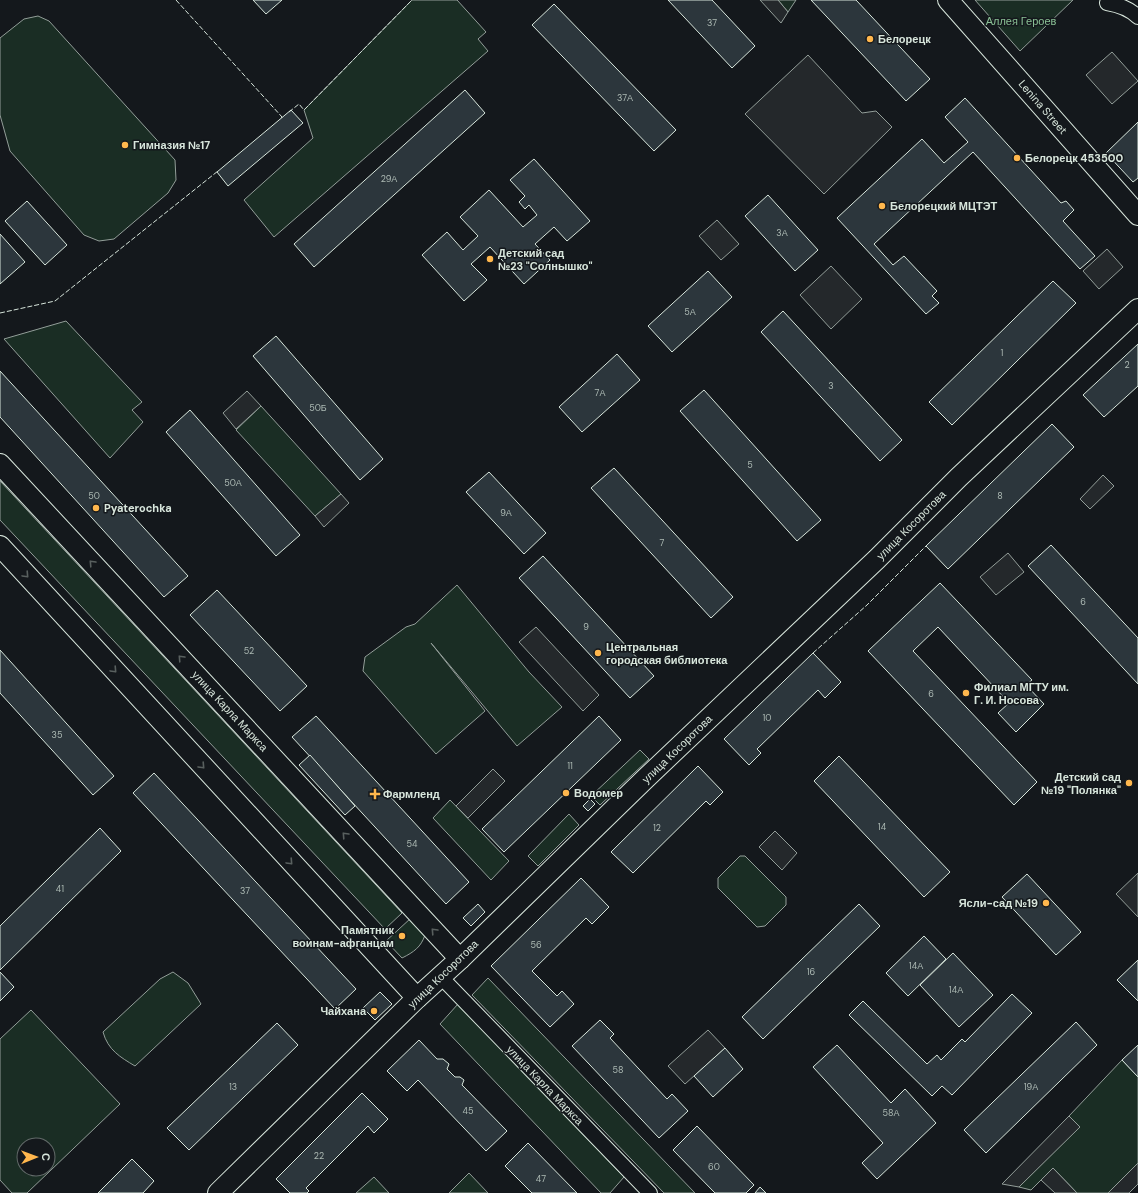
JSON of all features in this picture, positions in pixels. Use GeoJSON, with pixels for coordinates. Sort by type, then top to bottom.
{"type":"FeatureCollection","features":[{"type":"Feature","properties":{"kind":"street","name":"Lenina Street"},"geometry":{"type":"LineString","coordinates":[[948,0],[1138,215]]}},
{"type":"Feature","properties":{"kind":"street"},"geometry":{"type":"LineString","coordinates":[[1107,2],[1120,5],[1132,11],[1138,17]]}},
{"type":"Feature","properties":{"kind":"street","name":"улица Косоротова"},"geometry":{"type":"LineString","coordinates":[[218,1193],[418,998],[877,559],[959,477],[1138,308]]}},
{"type":"Feature","properties":{"kind":"street","name":"улица Карла Маркса"},"geometry":{"type":"LineString","coordinates":[[0,464],[460,959]]}},
{"type":"Feature","properties":{"kind":"street"},"geometry":{"type":"LineString","coordinates":[[0,546],[418,998]]}},
{"type":"Feature","properties":{"kind":"street","name":"улица Карла Маркса"},"geometry":{"type":"LineString","coordinates":[[441,977],[650,1193]]}},
{"type":"Feature","properties":{"kind":"green space"},"geometry":{"type":"Polygon","coordinates":[[[412,0],[457,0],[486,32],[478,39],[488,51],[274,237],[244,200],[313,138],[304,110],[412,0]]]}},
{"type":"Feature","properties":{"kind":"green space"},"geometry":{"type":"Polygon","coordinates":[[[778,0],[796,0],[788,12],[778,0]]]}},
{"type":"Feature","properties":{"kind":"green space","name":"Аллея Героев"},"geometry":{"type":"Polygon","coordinates":[[[975,0],[1073,0],[1020,51],[975,0]]]}},
{"type":"Feature","properties":{"kind":"green space"},"geometry":{"type":"Polygon","coordinates":[[[38,16],[49,21],[175,160],[176,180],[168,193],[114,239],[99,241],[84,235],[10,151],[0,115],[0,38],[24,19],[38,16]]]}},
{"type":"Feature","properties":{"kind":"green space"},"geometry":{"type":"Polygon","coordinates":[[[66,321],[142,402],[132,410],[143,422],[110,458],[4,339],[66,321]]]}},
{"type":"Feature","properties":{"kind":"green space"},"geometry":{"type":"Polygon","coordinates":[[[261,406],[341,494],[315,516],[236,430],[261,406]]]}},
{"type":"Feature","properties":{"kind":"green space"},"geometry":{"type":"Polygon","coordinates":[[[0,481],[402,913],[385,929],[0,520],[0,481]]]}},
{"type":"Feature","properties":{"kind":"green space"},"geometry":{"type":"Polygon","coordinates":[[[457,585],[529,672],[562,707],[517,746],[431,643],[485,711],[436,754],[363,671],[365,657],[406,627],[415,624],[457,585]]]}},
{"type":"Feature","properties":{"kind":"green space"},"geometry":{"type":"Polygon","coordinates":[[[640,750],[649,759],[600,805],[591,796],[640,750]]]}},
{"type":"Feature","properties":{"kind":"green space"},"geometry":{"type":"Polygon","coordinates":[[[450,800],[509,861],[491,880],[433,818],[450,800]]]}},
{"type":"Feature","properties":{"kind":"green space"},"geometry":{"type":"Polygon","coordinates":[[[569,814],[579,825],[538,866],[528,856],[569,814]]]}},
{"type":"Feature","properties":{"kind":"green space"},"geometry":{"type":"Polygon","coordinates":[[[740,856],[745,856],[786,897],[786,905],[765,926],[757,927],[718,888],[718,878],[740,856]]]}},
{"type":"Feature","properties":{"kind":"green space"},"geometry":{"type":"Polygon","coordinates":[[[411,918],[425,935],[416,949],[402,958],[386,941],[411,918]]]}},
{"type":"Feature","properties":{"kind":"green space"},"geometry":{"type":"Polygon","coordinates":[[[173,972],[188,983],[201,1004],[135,1066],[111,1048],[103,1032],[160,979],[173,972]]]}},
{"type":"Feature","properties":{"kind":"green space"},"geometry":{"type":"Polygon","coordinates":[[[488,978],[695,1193],[664,1193],[472,995],[488,978]]]}},
{"type":"Feature","properties":{"kind":"green space"},"geometry":{"type":"Polygon","coordinates":[[[458,1004],[624,1177],[610,1193],[601,1193],[440,1024],[458,1004]]]}},
{"type":"Feature","properties":{"kind":"green space"},"geometry":{"type":"Polygon","coordinates":[[[31,1010],[120,1104],[56,1165],[56,1137],[16,1137],[16,1177],[44,1177],[27,1193],[12,1193],[0,1180],[0,1039],[31,1010]]]}},
{"type":"Feature","properties":{"kind":"green space"},"geometry":{"type":"Polygon","coordinates":[[[1122,1060],[1138,1077],[1138,1163],[1108,1193],[1077,1193],[1053,1168],[1031,1190],[1019,1187],[1079,1127],[1069,1116],[1122,1060]]]}},
{"type":"Feature","properties":{"kind":"green space"},"geometry":{"type":"Polygon","coordinates":[[[469,1173],[488,1193],[449,1193],[469,1173]]]}},
{"type":"Feature","properties":{"kind":"green space"},"geometry":{"type":"Polygon","coordinates":[[[374,1177],[389,1193],[356,1193],[374,1177]]]}},
{"type":"Feature","properties":{"kind":"shaded area"},"geometry":{"type":"Polygon","coordinates":[[[760,0],[778,0],[788,12],[781,23],[760,0]]]}},
{"type":"Feature","properties":{"kind":"shaded area"},"geometry":{"type":"Polygon","coordinates":[[[1112,52],[1138,81],[1112,104],[1086,75],[1112,52]]]}},
{"type":"Feature","properties":{"kind":"shaded area"},"geometry":{"type":"Polygon","coordinates":[[[808,55],[862,113],[876,111],[892,127],[824,194],[745,114],[808,55]]]}},
{"type":"Feature","properties":{"kind":"shaded area"},"geometry":{"type":"Polygon","coordinates":[[[717,220],[739,244],[721,260],[699,236],[717,220]]]}},
{"type":"Feature","properties":{"kind":"shaded area"},"geometry":{"type":"Polygon","coordinates":[[[1107,249],[1123,267],[1099,289],[1083,271],[1107,249]]]}},
{"type":"Feature","properties":{"kind":"shaded area"},"geometry":{"type":"Polygon","coordinates":[[[831,266],[862,299],[831,329],[800,295],[831,266]]]}},
{"type":"Feature","properties":{"kind":"shaded area"},"geometry":{"type":"Polygon","coordinates":[[[247,391],[261,406],[236,429],[223,413],[247,391]]]}},
{"type":"Feature","properties":{"kind":"shaded area"},"geometry":{"type":"Polygon","coordinates":[[[1103,475],[1114,486],[1090,509],[1080,499],[1103,475]]]}},
{"type":"Feature","properties":{"kind":"shaded area"},"geometry":{"type":"Polygon","coordinates":[[[341,494],[349,503],[324,527],[315,516],[341,494]]]}},
{"type":"Feature","properties":{"kind":"shaded area"},"geometry":{"type":"Polygon","coordinates":[[[1008,553],[1024,572],[996,595],[980,577],[1008,553]]]}},
{"type":"Feature","properties":{"kind":"shaded area"},"geometry":{"type":"Polygon","coordinates":[[[536,627],[599,695],[583,711],[519,642],[536,627]]]}},
{"type":"Feature","properties":{"kind":"shaded area"},"geometry":{"type":"Polygon","coordinates":[[[493,769],[505,781],[468,818],[456,806],[493,769]]]}},
{"type":"Feature","properties":{"kind":"shaded area"},"geometry":{"type":"Polygon","coordinates":[[[775,831],[797,853],[782,870],[759,847],[775,831]]]}},
{"type":"Feature","properties":{"kind":"shaded area"},"geometry":{"type":"Polygon","coordinates":[[[1138,873],[1138,917],[1116,894],[1138,873]]]}},
{"type":"Feature","properties":{"kind":"shaded area"},"geometry":{"type":"Polygon","coordinates":[[[708,1030],[725,1048],[685,1084],[668,1066],[708,1030]]]}},
{"type":"Feature","properties":{"kind":"shaded area"},"geometry":{"type":"Polygon","coordinates":[[[1069,1116],[1080,1127],[1019,1187],[1002,1184],[1069,1116]]]}},
{"type":"Feature","properties":{"kind":"shaded area"},"geometry":{"type":"Polygon","coordinates":[[[1138,1163],[1138,1184],[1129,1193],[1108,1193],[1138,1163]]]}},
{"type":"Feature","properties":{"kind":"shaded area"},"geometry":{"type":"Polygon","coordinates":[[[1053,1168],[1077,1193],[1055,1193],[1041,1180],[1053,1168]]]}},
{"type":"Feature","properties":{"kind":"building"},"geometry":{"type":"Polygon","coordinates":[[[253,0],[282,0],[266,14],[253,0]]]}},
{"type":"Feature","properties":{"kind":"building"},"geometry":{"type":"Polygon","coordinates":[[[668,0],[712,0],[755,46],[732,68],[668,0]]]}},
{"type":"Feature","properties":{"kind":"building","name":"Белорецк"},"geometry":{"type":"Polygon","coordinates":[[[811,0],[856,0],[930,79],[906,101],[811,0]]]}},
{"type":"Feature","properties":{"kind":"building"},"geometry":{"type":"Polygon","coordinates":[[[554,4],[676,130],[654,151],[532,25],[554,4]]]}},
{"type":"Feature","properties":{"kind":"building"},"geometry":{"type":"Polygon","coordinates":[[[465,90],[485,113],[314,267],[294,244],[465,90]]]}},
{"type":"Feature","properties":{"kind":"building","name":"Белорецкий МЦТЭТ"},"geometry":{"type":"Polygon","coordinates":[[[965,98],[1061,203],[1066,201],[1074,210],[1063,221],[1095,256],[1080,269],[973,152],[874,244],[893,265],[904,256],[937,291],[932,296],[939,303],[926,314],[837,218],[922,139],[944,163],[968,142],[945,117],[965,98]]]}},
{"type":"Feature","properties":{"kind":"building"},"geometry":{"type":"Polygon","coordinates":[[[291,110],[303,123],[228,186],[217,172],[291,110]]]}},
{"type":"Feature","properties":{"kind":"building"},"geometry":{"type":"Polygon","coordinates":[[[1138,122],[1138,178],[1133,182],[1106,153],[1138,122]]]}},
{"type":"Feature","properties":{"kind":"building"},"geometry":{"type":"Polygon","coordinates":[[[534,159],[590,221],[567,241],[554,227],[535,244],[550,260],[524,284],[490,247],[471,264],[487,280],[464,301],[422,255],[447,232],[463,250],[478,236],[460,217],[489,190],[523,227],[537,215],[529,205],[525,209],[519,202],[525,196],[510,180],[534,159]]]}},
{"type":"Feature","properties":{"kind":"building"},"geometry":{"type":"Polygon","coordinates":[[[768,195],[818,250],[795,271],[745,216],[768,195]]]}},
{"type":"Feature","properties":{"kind":"building"},"geometry":{"type":"Polygon","coordinates":[[[27,201],[67,245],[45,265],[5,221],[27,201]]]}},
{"type":"Feature","properties":{"kind":"building"},"geometry":{"type":"Polygon","coordinates":[[[0,234],[25,262],[0,284],[0,234]]]}},
{"type":"Feature","properties":{"kind":"building"},"geometry":{"type":"Polygon","coordinates":[[[708,271],[732,297],[672,352],[648,326],[708,271]]]}},
{"type":"Feature","properties":{"kind":"building"},"geometry":{"type":"Polygon","coordinates":[[[1053,281],[1076,303],[952,425],[929,402],[1053,281]]]}},
{"type":"Feature","properties":{"kind":"building"},"geometry":{"type":"Polygon","coordinates":[[[783,311],[902,440],[880,461],[761,332],[783,311]]]}},
{"type":"Feature","properties":{"kind":"building"},"geometry":{"type":"Polygon","coordinates":[[[276,336],[383,459],[360,480],[253,356],[276,336]]]}},
{"type":"Feature","properties":{"kind":"building"},"geometry":{"type":"Polygon","coordinates":[[[1138,344],[1138,386],[1104,417],[1083,395],[1138,344]]]}},
{"type":"Feature","properties":{"kind":"building"},"geometry":{"type":"Polygon","coordinates":[[[617,354],[640,380],[582,432],[559,407],[617,354]]]}},
{"type":"Feature","properties":{"kind":"building"},"geometry":{"type":"Polygon","coordinates":[[[0,371],[188,576],[164,597],[0,417],[0,371]]]}},
{"type":"Feature","properties":{"kind":"building"},"geometry":{"type":"Polygon","coordinates":[[[704,390],[821,520],[797,541],[680,411],[704,390]]]}},
{"type":"Feature","properties":{"kind":"building"},"geometry":{"type":"Polygon","coordinates":[[[190,410],[300,535],[276,556],[166,432],[190,410]]]}},
{"type":"Feature","properties":{"kind":"building"},"geometry":{"type":"Polygon","coordinates":[[[1052,424],[1074,447],[948,569],[926,546],[1052,424]]]}},
{"type":"Feature","properties":{"kind":"building"},"geometry":{"type":"Polygon","coordinates":[[[614,468],[733,597],[711,618],[591,488],[614,468]]]}},
{"type":"Feature","properties":{"kind":"building"},"geometry":{"type":"Polygon","coordinates":[[[489,472],[546,533],[524,554],[466,492],[489,472]]]}},
{"type":"Feature","properties":{"kind":"building"},"geometry":{"type":"Polygon","coordinates":[[[1051,545],[1138,638],[1138,684],[1028,566],[1051,545]]]}},
{"type":"Feature","properties":{"kind":"building"},"geometry":{"type":"Polygon","coordinates":[[[543,556],[654,676],[630,698],[519,578],[543,556]]]}},
{"type":"Feature","properties":{"kind":"building"},"geometry":{"type":"Polygon","coordinates":[[[940,583],[1032,680],[1026,685],[1044,704],[1016,732],[998,713],[1009,703],[938,627],[913,651],[1037,782],[1014,805],[868,651],[940,583]]]}},
{"type":"Feature","properties":{"kind":"building"},"geometry":{"type":"Polygon","coordinates":[[[217,590],[307,686],[280,711],[190,615],[217,590]]]}},
{"type":"Feature","properties":{"kind":"building"},"geometry":{"type":"Polygon","coordinates":[[[0,650],[114,776],[93,795],[0,693],[0,650]]]}},
{"type":"Feature","properties":{"kind":"building"},"geometry":{"type":"Polygon","coordinates":[[[813,653],[841,682],[825,698],[818,690],[757,749],[761,753],[749,765],[724,739],[813,653]]]}},
{"type":"Feature","properties":{"kind":"building"},"geometry":{"type":"Polygon","coordinates":[[[316,716],[469,882],[446,904],[292,737],[316,716]]]}},
{"type":"Feature","properties":{"kind":"building"},"geometry":{"type":"Polygon","coordinates":[[[599,716],[621,740],[504,852],[482,829],[599,716]]]}},
{"type":"Feature","properties":{"kind":"building"},"geometry":{"type":"Polygon","coordinates":[[[310,755],[355,806],[345,815],[299,765],[310,755]]]}},
{"type":"Feature","properties":{"kind":"building"},"geometry":{"type":"Polygon","coordinates":[[[839,756],[950,872],[924,897],[814,781],[839,756]]]}},
{"type":"Feature","properties":{"kind":"building"},"geometry":{"type":"Polygon","coordinates":[[[698,766],[723,792],[710,805],[706,801],[633,873],[611,852],[698,766]]]}},
{"type":"Feature","properties":{"kind":"building"},"geometry":{"type":"Polygon","coordinates":[[[154,773],[356,989],[335,1009],[133,793],[154,773]]]}},
{"type":"Feature","properties":{"kind":"building"},"geometry":{"type":"Polygon","coordinates":[[[590,799],[595,804],[588,811],[583,806],[590,799]]]}},
{"type":"Feature","properties":{"kind":"building"},"geometry":{"type":"Polygon","coordinates":[[[100,828],[121,851],[0,970],[0,926],[100,828]]]}},
{"type":"Feature","properties":{"kind":"building"},"geometry":{"type":"Polygon","coordinates":[[[1027,874],[1081,932],[1056,955],[1002,897],[1027,874]]]}},
{"type":"Feature","properties":{"kind":"building"},"geometry":{"type":"Polygon","coordinates":[[[581,878],[609,907],[592,924],[586,918],[532,971],[557,996],[562,991],[574,1004],[550,1027],[491,966],[581,878]]]}},
{"type":"Feature","properties":{"kind":"building"},"geometry":{"type":"Polygon","coordinates":[[[478,904],[485,912],[471,926],[463,918],[478,904]]]}},
{"type":"Feature","properties":{"kind":"building"},"geometry":{"type":"Polygon","coordinates":[[[859,904],[880,926],[763,1039],[742,1017],[859,904]]]}},
{"type":"Feature","properties":{"kind":"building"},"geometry":{"type":"Polygon","coordinates":[[[924,936],[946,959],[908,996],[886,973],[924,936]]]}},
{"type":"Feature","properties":{"kind":"building"},"geometry":{"type":"Polygon","coordinates":[[[953,953],[993,995],[959,1027],[920,985],[953,953]]]}},
{"type":"Feature","properties":{"kind":"building"},"geometry":{"type":"Polygon","coordinates":[[[1138,960],[1138,1001],[1117,980],[1138,960]]]}},
{"type":"Feature","properties":{"kind":"building"},"geometry":{"type":"Polygon","coordinates":[[[0,972],[14,987],[0,1001],[0,972]]]}},
{"type":"Feature","properties":{"kind":"building"},"geometry":{"type":"Polygon","coordinates":[[[380,992],[392,1004],[375,1020],[363,1008],[380,992]]]}},
{"type":"Feature","properties":{"kind":"building"},"geometry":{"type":"Polygon","coordinates":[[[1012,994],[1032,1013],[952,1095],[942,1086],[932,1096],[849,1015],[863,1001],[927,1064],[937,1055],[941,1060],[962,1039],[965,1042],[1012,994]]]}},
{"type":"Feature","properties":{"kind":"building"},"geometry":{"type":"Polygon","coordinates":[[[600,1020],[614,1034],[610,1038],[667,1099],[672,1094],[688,1111],[659,1138],[572,1046],[600,1020]]]}},
{"type":"Feature","properties":{"kind":"building"},"geometry":{"type":"Polygon","coordinates":[[[1076,1022],[1097,1045],[986,1153],[964,1130],[1076,1022]]]}},
{"type":"Feature","properties":{"kind":"building"},"geometry":{"type":"Polygon","coordinates":[[[277,1023],[298,1045],[189,1150],[167,1128],[277,1023]]]}},
{"type":"Feature","properties":{"kind":"building"},"geometry":{"type":"Polygon","coordinates":[[[419,1040],[437,1059],[443,1059],[449,1064],[447,1069],[455,1077],[460,1077],[464,1080],[462,1085],[507,1131],[486,1151],[418,1080],[407,1091],[387,1071],[419,1040]]]}},
{"type":"Feature","properties":{"kind":"building"},"geometry":{"type":"Polygon","coordinates":[[[837,1045],[891,1103],[905,1089],[936,1123],[877,1179],[862,1163],[883,1143],[813,1067],[837,1045]]]}},
{"type":"Feature","properties":{"kind":"building"},"geometry":{"type":"Polygon","coordinates":[[[1138,1045],[1138,1077],[1122,1060],[1138,1045]]]}},
{"type":"Feature","properties":{"kind":"building"},"geometry":{"type":"Polygon","coordinates":[[[725,1048],[743,1069],[713,1097],[694,1076],[725,1048]]]}},
{"type":"Feature","properties":{"kind":"building"},"geometry":{"type":"Polygon","coordinates":[[[362,1093],[388,1119],[374,1133],[368,1126],[306,1188],[309,1191],[307,1193],[290,1193],[276,1179],[362,1093]]]}},
{"type":"Feature","properties":{"kind":"building"},"geometry":{"type":"Polygon","coordinates":[[[697,1126],[754,1185],[746,1193],[715,1193],[673,1150],[697,1126]]]}},
{"type":"Feature","properties":{"kind":"building"},"geometry":{"type":"Polygon","coordinates":[[[528,1143],[577,1193],[532,1193],[505,1166],[528,1143]]]}},
{"type":"Feature","properties":{"kind":"building"},"geometry":{"type":"Polygon","coordinates":[[[132,1159],[154,1181],[143,1193],[98,1193],[132,1159]]]}},
{"type":"Feature","properties":{"kind":"building"},"geometry":{"type":"Polygon","coordinates":[[[760,1187],[766,1193],[755,1193],[760,1187]]]}},
{"type":"Feature","properties":{"kind":"fence"},"geometry":{"type":"LineString","coordinates":[[176,0],[282,117],[281,119]]}},
{"type":"Feature","properties":{"kind":"fence"},"geometry":{"type":"LineString","coordinates":[[289,112],[299,104],[304,110],[412,0]]}},
{"type":"Feature","properties":{"kind":"fence"},"geometry":{"type":"LineString","coordinates":[[0,313],[55,301],[218,171]]}},
{"type":"Feature","properties":{"kind":"fence"},"geometry":{"type":"LineString","coordinates":[[813,653],[867,605],[926,546]]}},
{"type":"Feature","properties":{"kind":"place","name":"Белорецк"},"geometry":{"type":"Point","coordinates":[870,39]}},
{"type":"Feature","properties":{"kind":"place","name":"Гимназия №17"},"geometry":{"type":"Point","coordinates":[125,145]}},
{"type":"Feature","properties":{"kind":"place","name":"Белорецк 453500"},"geometry":{"type":"Point","coordinates":[1017,158]}},
{"type":"Feature","properties":{"kind":"place","name":"Белорецкий МЦТЭТ"},"geometry":{"type":"Point","coordinates":[882,206]}},
{"type":"Feature","properties":{"kind":"place","name":"Детский сад №23 \"Солнышко\""},"geometry":{"type":"Point","coordinates":[490,259]}},
{"type":"Feature","properties":{"kind":"place","name":"Pyaterochka"},"geometry":{"type":"Point","coordinates":[96,508]}},
{"type":"Feature","properties":{"kind":"place","name":"Центральная городская библиотека"},"geometry":{"type":"Point","coordinates":[598,653]}},
{"type":"Feature","properties":{"kind":"place","name":"Филиал МГТУ им. Г. И. Носова"},"geometry":{"type":"Point","coordinates":[966,693]}},
{"type":"Feature","properties":{"kind":"place","name":"Детский сад №19 \"Полянка\""},"geometry":{"type":"Point","coordinates":[1129,783]}},
{"type":"Feature","properties":{"kind":"place","name":"Водомер"},"geometry":{"type":"Point","coordinates":[566,793]}},
{"type":"Feature","properties":{"kind":"place","name":"Фармленд"},"geometry":{"type":"Point","coordinates":[375,794]}},
{"type":"Feature","properties":{"kind":"place","name":"Ясли-сад №19"},"geometry":{"type":"Point","coordinates":[1046,903]}},
{"type":"Feature","properties":{"kind":"place","name":"Памятник воинам-афганцам"},"geometry":{"type":"Point","coordinates":[402,936]}},
{"type":"Feature","properties":{"kind":"place","name":"Чайхана"},"geometry":{"type":"Point","coordinates":[374,1011]}}]}
